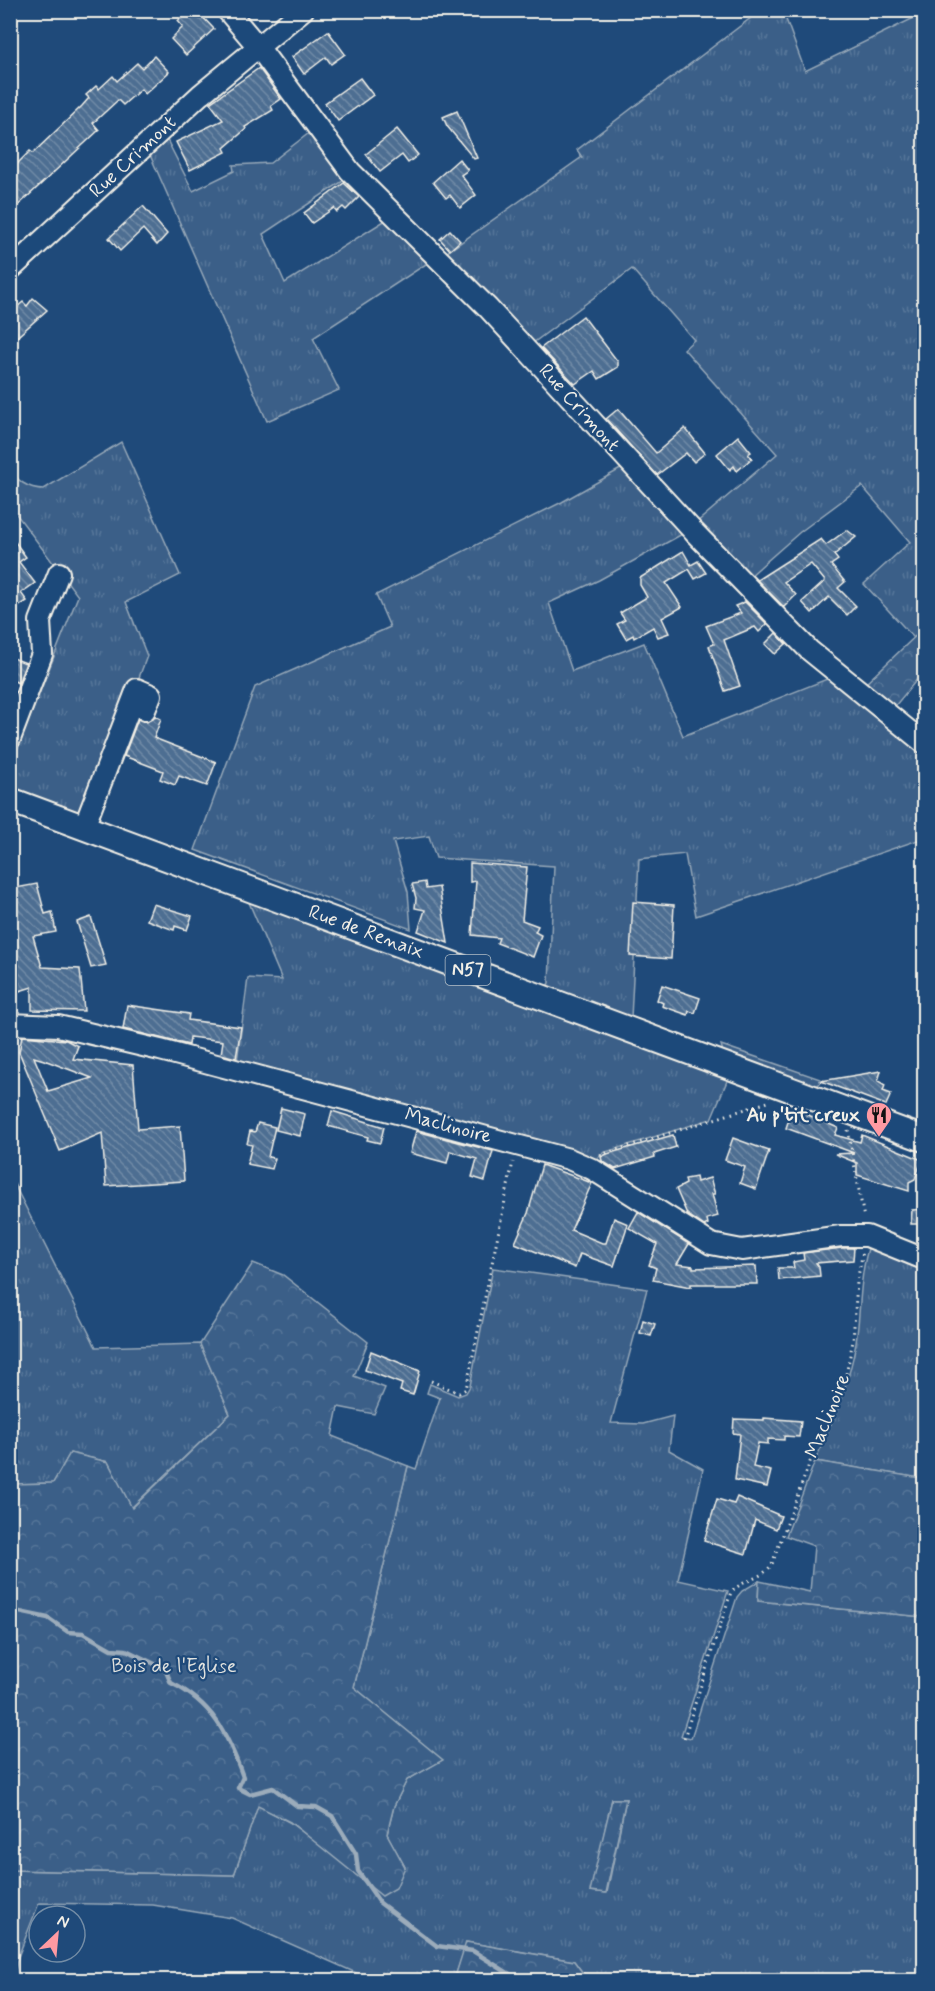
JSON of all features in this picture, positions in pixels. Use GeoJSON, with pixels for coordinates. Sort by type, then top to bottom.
{"type":"FeatureCollection","features":[{"type":"Feature","properties":{"kind":"main road","name":"Rue de Renaix"},"geometry":{"type":"LineString","coordinates":[[10,800],[924,1140]]}},
{"type":"Feature","properties":{"kind":"street","name":"Rue Crimont"},"geometry":{"type":"LineString","coordinates":[[227,10],[259,48],[351,171],[488,308],[710,549],[809,650],[924,744]]}},
{"type":"Feature","properties":{"kind":"street","name":"Rue Crimont"},"geometry":{"type":"LineString","coordinates":[[10,270],[200,95],[303,10]]}},
{"type":"Feature","properties":{"kind":"street"},"geometry":{"type":"LineString","coordinates":[[10,739],[42,654],[40,621],[59,573]]}},
{"type":"Feature","properties":{"kind":"street"},"geometry":{"type":"LineString","coordinates":[[84,827],[137,689],[151,695],[145,710]]}},
{"type":"Feature","properties":{"kind":"street","name":"Maclinoire"},"geometry":{"type":"LineString","coordinates":[[10,1024],[58,1026],[160,1050],[569,1160],[592,1169],[711,1244],[720,1247],[756,1249],[841,1236],[867,1236],[924,1259]]}},
{"type":"Feature","properties":{"kind":"path"},"geometry":{"type":"LineString","coordinates":[[592,1169],[597,1157],[603,1153],[773,1100],[791,1090]]}},
{"type":"Feature","properties":{"kind":"path","name":"Maclinoire"},"geometry":{"type":"LineString","coordinates":[[684,1738],[731,1592],[736,1586],[768,1570],[810,1462],[844,1384],[853,1341],[859,1265],[867,1236],[848,1125],[848,1111]]}},
{"type":"Feature","properties":{"kind":"path"},"geometry":{"type":"LineString","coordinates":[[431,1381],[454,1392],[459,1393],[466,1389],[516,1145]]}},
{"type":"Feature","properties":{"kind":"green space"},"geometry":{"type":"Polygon","coordinates":[[[760,11],[783,11],[805,71],[924,13],[924,628],[914,638],[864,584],[910,542],[862,486],[800,532],[750,576],[696,523],[777,454],[684,349],[694,340],[632,269],[529,346],[446,253],[582,157],[577,150],[760,11]]]}},
{"type":"Feature","properties":{"kind":"green space"},"geometry":{"type":"Polygon","coordinates":[[[313,130],[349,177],[263,234],[285,283],[389,218],[433,259],[686,532],[599,580],[549,603],[572,671],[644,643],[683,736],[832,677],[924,749],[924,838],[696,916],[685,854],[639,859],[631,1018],[546,988],[549,983],[554,866],[436,858],[429,836],[393,841],[408,892],[411,929],[195,850],[255,687],[390,627],[376,595],[562,502],[624,467],[429,262],[313,338],[339,390],[267,421],[150,155],[166,138],[193,191],[234,171],[233,165],[270,163],[313,130]]]}},
{"type":"Feature","properties":{"kind":"green space"},"geometry":{"type":"Polygon","coordinates":[[[121,442],[180,575],[126,602],[147,656],[87,817],[11,788],[11,765],[78,596],[11,507],[10,465],[15,476],[23,483],[33,488],[44,489],[121,442]]]}},
{"type":"Feature","properties":{"kind":"green space"},"geometry":{"type":"Polygon","coordinates":[[[924,628],[924,671],[890,712],[862,687],[924,628]]]}},
{"type":"Feature","properties":{"kind":"green space"},"geometry":{"type":"Polygon","coordinates":[[[248,900],[725,1076],[727,1081],[711,1119],[603,1153],[591,1165],[236,1069],[248,978],[282,980],[248,900]]]}},
{"type":"Feature","properties":{"kind":"green space"},"geometry":{"type":"Polygon","coordinates":[[[721,1045],[823,1080],[817,1086],[723,1052],[721,1045]]]}},
{"type":"Feature","properties":{"kind":"green space"},"geometry":{"type":"Polygon","coordinates":[[[10,1176],[96,1347],[200,1344],[230,1414],[131,1508],[108,1462],[70,1453],[53,1483],[11,1484],[10,1176]]]}},
{"type":"Feature","properties":{"kind":"green space"},"geometry":{"type":"Polygon","coordinates":[[[870,1242],[924,1262],[924,1468],[920,1478],[815,1461],[839,1403],[853,1359],[864,1267],[870,1242]]]}},
{"type":"Feature","properties":{"kind":"green space","name":"Bois de l'Eglise"},"geometry":{"type":"Polygon","coordinates":[[[253,1263],[283,1275],[368,1342],[354,1376],[385,1388],[374,1414],[338,1407],[332,1436],[408,1466],[354,1687],[443,1760],[407,1780],[394,1806],[387,1834],[405,1867],[396,1888],[382,1896],[290,1822],[258,1806],[234,1875],[11,1870],[11,1484],[53,1483],[70,1453],[108,1462],[132,1508],[230,1414],[200,1344],[253,1263]]]}},
{"type":"Feature","properties":{"kind":"green space"},"geometry":{"type":"Polygon","coordinates":[[[493,1268],[647,1289],[611,1423],[643,1424],[673,1416],[669,1450],[703,1469],[678,1580],[728,1591],[681,1736],[691,1738],[737,1597],[742,1591],[759,1581],[758,1601],[924,1617],[924,1980],[588,1980],[574,1961],[467,1942],[454,1980],[372,1980],[232,1918],[153,1905],[39,1903],[27,1904],[27,1934],[18,1957],[13,1980],[11,1980],[11,1870],[234,1875],[258,1805],[289,1822],[323,1847],[405,1867],[387,1834],[394,1806],[407,1780],[442,1760],[354,1687],[408,1466],[416,1469],[440,1398],[427,1393],[430,1384],[458,1396],[466,1393],[470,1386],[493,1268]],[[612,1799],[591,1891],[607,1893],[626,1799],[612,1799]]]}},
{"type":"Feature","properties":{"kind":"green space"},"geometry":{"type":"Polygon","coordinates":[[[815,1461],[920,1478],[924,1468],[924,1617],[758,1601],[759,1581],[810,1592],[814,1546],[786,1536],[815,1461]]]}},
{"type":"Feature","properties":{"kind":"green space"},"geometry":{"type":"Polygon","coordinates":[[[612,1799],[626,1799],[606,1893],[590,1891],[612,1799]]]}},
{"type":"Feature","properties":{"kind":"green space"},"geometry":{"type":"Polygon","coordinates":[[[466,1942],[574,1961],[588,1980],[454,1980],[466,1942]]]}},
{"type":"Feature","properties":{"kind":"building"},"geometry":{"type":"Polygon","coordinates":[[[187,10],[196,10],[214,29],[186,55],[171,39],[183,27],[178,21],[187,10]]]}},
{"type":"Feature","properties":{"kind":"building"},"geometry":{"type":"Polygon","coordinates":[[[328,31],[345,54],[331,64],[326,57],[304,74],[292,57],[328,31]]]}},
{"type":"Feature","properties":{"kind":"building"},"geometry":{"type":"Polygon","coordinates":[[[154,56],[169,72],[145,94],[141,89],[123,105],[118,100],[93,123],[99,130],[10,213],[10,171],[30,151],[33,153],[82,106],[89,98],[86,95],[96,86],[99,89],[113,76],[117,81],[137,63],[142,68],[154,56]]]}},
{"type":"Feature","properties":{"kind":"building"},"geometry":{"type":"Polygon","coordinates":[[[259,68],[281,99],[271,106],[273,110],[245,127],[246,129],[224,148],[226,152],[190,170],[176,142],[223,120],[210,103],[259,68]]]}},
{"type":"Feature","properties":{"kind":"building"},"geometry":{"type":"Polygon","coordinates":[[[360,78],[373,95],[338,121],[325,103],[360,78]]]}},
{"type":"Feature","properties":{"kind":"building"},"geometry":{"type":"Polygon","coordinates":[[[457,111],[477,158],[474,159],[447,126],[443,117],[457,111]]]}},
{"type":"Feature","properties":{"kind":"building"},"geometry":{"type":"Polygon","coordinates":[[[397,129],[418,155],[408,163],[402,155],[380,172],[366,154],[397,129]]]}},
{"type":"Feature","properties":{"kind":"building"},"geometry":{"type":"Polygon","coordinates":[[[459,159],[468,170],[461,175],[476,195],[460,208],[450,195],[446,198],[433,182],[459,159]]]}},
{"type":"Feature","properties":{"kind":"building"},"geometry":{"type":"Polygon","coordinates":[[[344,183],[359,197],[346,210],[343,207],[337,212],[334,208],[312,223],[304,213],[344,183]]]}},
{"type":"Feature","properties":{"kind":"building"},"geometry":{"type":"Polygon","coordinates":[[[143,206],[167,234],[157,245],[143,229],[120,251],[109,238],[143,206]]]}},
{"type":"Feature","properties":{"kind":"building"},"geometry":{"type":"Polygon","coordinates":[[[450,230],[460,241],[450,250],[440,239],[450,230]]]}},
{"type":"Feature","properties":{"kind":"building"},"geometry":{"type":"Polygon","coordinates":[[[33,298],[47,310],[10,343],[10,313],[23,302],[27,306],[33,298]]]}},
{"type":"Feature","properties":{"kind":"building"},"geometry":{"type":"Polygon","coordinates":[[[583,316],[618,362],[618,367],[599,379],[594,371],[575,384],[541,348],[583,316]]]}},
{"type":"Feature","properties":{"kind":"building"},"geometry":{"type":"Polygon","coordinates":[[[618,409],[656,453],[685,428],[705,453],[694,462],[686,453],[657,475],[606,419],[618,409]]]}},
{"type":"Feature","properties":{"kind":"building"},"geometry":{"type":"Polygon","coordinates":[[[738,436],[751,452],[748,454],[752,458],[737,471],[734,466],[730,470],[717,454],[738,436]]]}},
{"type":"Feature","properties":{"kind":"building"},"geometry":{"type":"Polygon","coordinates":[[[847,530],[856,537],[834,555],[838,560],[831,565],[845,582],[838,588],[856,606],[847,615],[829,597],[812,613],[802,602],[825,581],[811,564],[784,582],[796,595],[784,607],[757,580],[821,539],[826,545],[847,530]]]}},
{"type":"Feature","properties":{"kind":"building"},"geometry":{"type":"Polygon","coordinates":[[[10,535],[26,557],[19,562],[35,583],[21,593],[27,601],[10,612],[10,535]]]}},
{"type":"Feature","properties":{"kind":"building"},"geometry":{"type":"Polygon","coordinates":[[[683,551],[691,565],[698,561],[706,573],[695,579],[689,569],[666,583],[682,607],[662,618],[669,633],[658,637],[653,627],[634,638],[633,635],[626,639],[617,624],[625,620],[620,613],[647,597],[640,585],[640,578],[683,551]]]}},
{"type":"Feature","properties":{"kind":"building"},"geometry":{"type":"Polygon","coordinates":[[[745,602],[767,624],[759,632],[755,627],[724,640],[740,686],[725,691],[709,646],[714,644],[706,626],[741,613],[735,606],[745,602]]]}},
{"type":"Feature","properties":{"kind":"building"},"geometry":{"type":"Polygon","coordinates":[[[776,633],[786,644],[775,654],[765,644],[776,633]]]}},
{"type":"Feature","properties":{"kind":"building"},"geometry":{"type":"Polygon","coordinates":[[[10,657],[26,663],[18,683],[10,679],[10,657]]]}},
{"type":"Feature","properties":{"kind":"building"},"geometry":{"type":"Polygon","coordinates":[[[155,716],[161,719],[154,738],[216,762],[207,786],[179,776],[175,785],[160,779],[163,771],[124,756],[138,719],[147,722],[155,716]]]}},
{"type":"Feature","properties":{"kind":"building"},"geometry":{"type":"Polygon","coordinates":[[[470,863],[527,867],[522,920],[538,926],[535,932],[541,935],[533,957],[497,943],[499,938],[472,935],[476,881],[470,882],[470,863]]]}},
{"type":"Feature","properties":{"kind":"building"},"geometry":{"type":"Polygon","coordinates":[[[425,882],[426,889],[439,887],[448,943],[418,931],[425,910],[415,908],[416,898],[412,884],[425,882]]]}},
{"type":"Feature","properties":{"kind":"building"},"geometry":{"type":"Polygon","coordinates":[[[37,884],[45,914],[52,912],[56,932],[33,936],[42,967],[80,969],[84,1011],[32,1010],[32,987],[10,994],[10,889],[37,884]]]}},
{"type":"Feature","properties":{"kind":"building"},"geometry":{"type":"Polygon","coordinates":[[[633,902],[674,905],[671,959],[630,956],[633,902]]]}},
{"type":"Feature","properties":{"kind":"building"},"geometry":{"type":"Polygon","coordinates":[[[153,904],[192,916],[187,930],[175,926],[174,930],[147,920],[153,904]]]}},
{"type":"Feature","properties":{"kind":"building"},"geometry":{"type":"Polygon","coordinates":[[[91,917],[106,965],[91,968],[77,922],[91,917]]]}},
{"type":"Feature","properties":{"kind":"building"},"geometry":{"type":"Polygon","coordinates":[[[662,985],[700,998],[695,1013],[689,1011],[688,1015],[662,1006],[663,1003],[657,1000],[662,985]]]}},
{"type":"Feature","properties":{"kind":"building"},"geometry":{"type":"Polygon","coordinates":[[[127,1005],[189,1014],[188,1020],[241,1027],[236,1058],[221,1054],[223,1041],[190,1037],[189,1045],[123,1029],[127,1005]]]}},
{"type":"Feature","properties":{"kind":"building"},"geometry":{"type":"Polygon","coordinates":[[[22,1036],[66,1040],[78,1046],[73,1059],[133,1065],[138,1129],[180,1126],[184,1181],[106,1186],[102,1133],[60,1151],[19,1052],[22,1036]],[[34,1057],[48,1091],[92,1078],[34,1057]]]}},
{"type":"Feature","properties":{"kind":"building"},"geometry":{"type":"Polygon","coordinates":[[[881,1071],[878,1081],[885,1085],[883,1091],[891,1094],[886,1105],[821,1081],[881,1071]]]}},
{"type":"Feature","properties":{"kind":"building"},"geometry":{"type":"Polygon","coordinates":[[[281,1108],[305,1114],[300,1136],[276,1130],[281,1108]]]}},
{"type":"Feature","properties":{"kind":"building"},"geometry":{"type":"Polygon","coordinates":[[[332,1111],[384,1127],[380,1143],[367,1140],[368,1137],[328,1126],[332,1111]]]}},
{"type":"Feature","properties":{"kind":"building"},"geometry":{"type":"Polygon","coordinates":[[[799,1111],[838,1128],[835,1135],[860,1142],[862,1135],[922,1160],[915,1179],[909,1182],[909,1191],[857,1175],[857,1163],[835,1154],[854,1153],[786,1128],[790,1116],[796,1118],[799,1111]]]}},
{"type":"Feature","properties":{"kind":"building"},"geometry":{"type":"Polygon","coordinates":[[[258,1123],[275,1127],[268,1157],[275,1158],[272,1169],[247,1164],[252,1145],[247,1144],[250,1131],[255,1132],[258,1123]]]}},
{"type":"Feature","properties":{"kind":"building"},"geometry":{"type":"Polygon","coordinates":[[[416,1131],[493,1151],[485,1181],[472,1177],[477,1159],[450,1151],[447,1163],[410,1153],[416,1131]]]}},
{"type":"Feature","properties":{"kind":"building"},"geometry":{"type":"Polygon","coordinates":[[[673,1135],[676,1147],[654,1154],[655,1157],[615,1169],[602,1161],[601,1157],[607,1154],[673,1135]]]}},
{"type":"Feature","properties":{"kind":"building"},"geometry":{"type":"Polygon","coordinates":[[[733,1138],[769,1151],[756,1189],[740,1183],[745,1167],[725,1160],[733,1138]]]}},
{"type":"Feature","properties":{"kind":"building"},"geometry":{"type":"Polygon","coordinates":[[[542,1165],[592,1183],[571,1230],[606,1243],[614,1218],[628,1224],[614,1266],[580,1254],[575,1268],[515,1243],[528,1213],[542,1165]]]}},
{"type":"Feature","properties":{"kind":"building"},"geometry":{"type":"Polygon","coordinates":[[[696,1177],[697,1182],[710,1178],[715,1194],[712,1194],[718,1216],[707,1219],[708,1224],[704,1226],[687,1214],[676,1189],[686,1184],[685,1179],[696,1177]]]}},
{"type":"Feature","properties":{"kind":"building"},"geometry":{"type":"Polygon","coordinates":[[[924,1209],[924,1224],[911,1224],[912,1210],[924,1209]]]}},
{"type":"Feature","properties":{"kind":"building"},"geometry":{"type":"Polygon","coordinates":[[[638,1212],[689,1244],[677,1264],[693,1266],[693,1268],[756,1266],[757,1284],[691,1284],[691,1287],[653,1280],[656,1268],[649,1265],[657,1244],[629,1228],[638,1212]]]}},
{"type":"Feature","properties":{"kind":"building"},"geometry":{"type":"Polygon","coordinates":[[[854,1248],[853,1260],[816,1263],[820,1276],[779,1280],[778,1268],[794,1268],[793,1262],[804,1260],[803,1253],[854,1248]]]}},
{"type":"Feature","properties":{"kind":"building"},"geometry":{"type":"Polygon","coordinates":[[[643,1320],[655,1324],[651,1336],[640,1333],[643,1320]]]}},
{"type":"Feature","properties":{"kind":"building"},"geometry":{"type":"Polygon","coordinates":[[[371,1351],[420,1371],[413,1395],[400,1391],[402,1384],[365,1370],[371,1351]]]}},
{"type":"Feature","properties":{"kind":"building"},"geometry":{"type":"Polygon","coordinates":[[[764,1418],[801,1421],[799,1437],[784,1436],[784,1440],[768,1439],[768,1444],[758,1443],[753,1467],[771,1471],[767,1487],[735,1480],[740,1434],[733,1433],[734,1419],[764,1420],[764,1418]]]}},
{"type":"Feature","properties":{"kind":"building"},"geometry":{"type":"Polygon","coordinates":[[[737,1497],[781,1516],[776,1529],[755,1520],[746,1554],[704,1541],[717,1499],[734,1504],[737,1497]]]}},
{"type":"Feature","properties":{"kind":"waterway"},"geometry":{"type":"LineString","coordinates":[[10,1610],[48,1618],[68,1632],[83,1633],[111,1649],[126,1650],[165,1669],[171,1683],[198,1700],[225,1734],[243,1777],[238,1788],[250,1794],[273,1788],[297,1806],[316,1807],[332,1816],[356,1854],[358,1871],[380,1903],[437,1946],[473,1951],[519,1980]]}},
{"type":"Feature","properties":{"kind":"place","name":"Au p'tit creux"},"geometry":{"type":"Point","coordinates":[879,1138]}}]}
